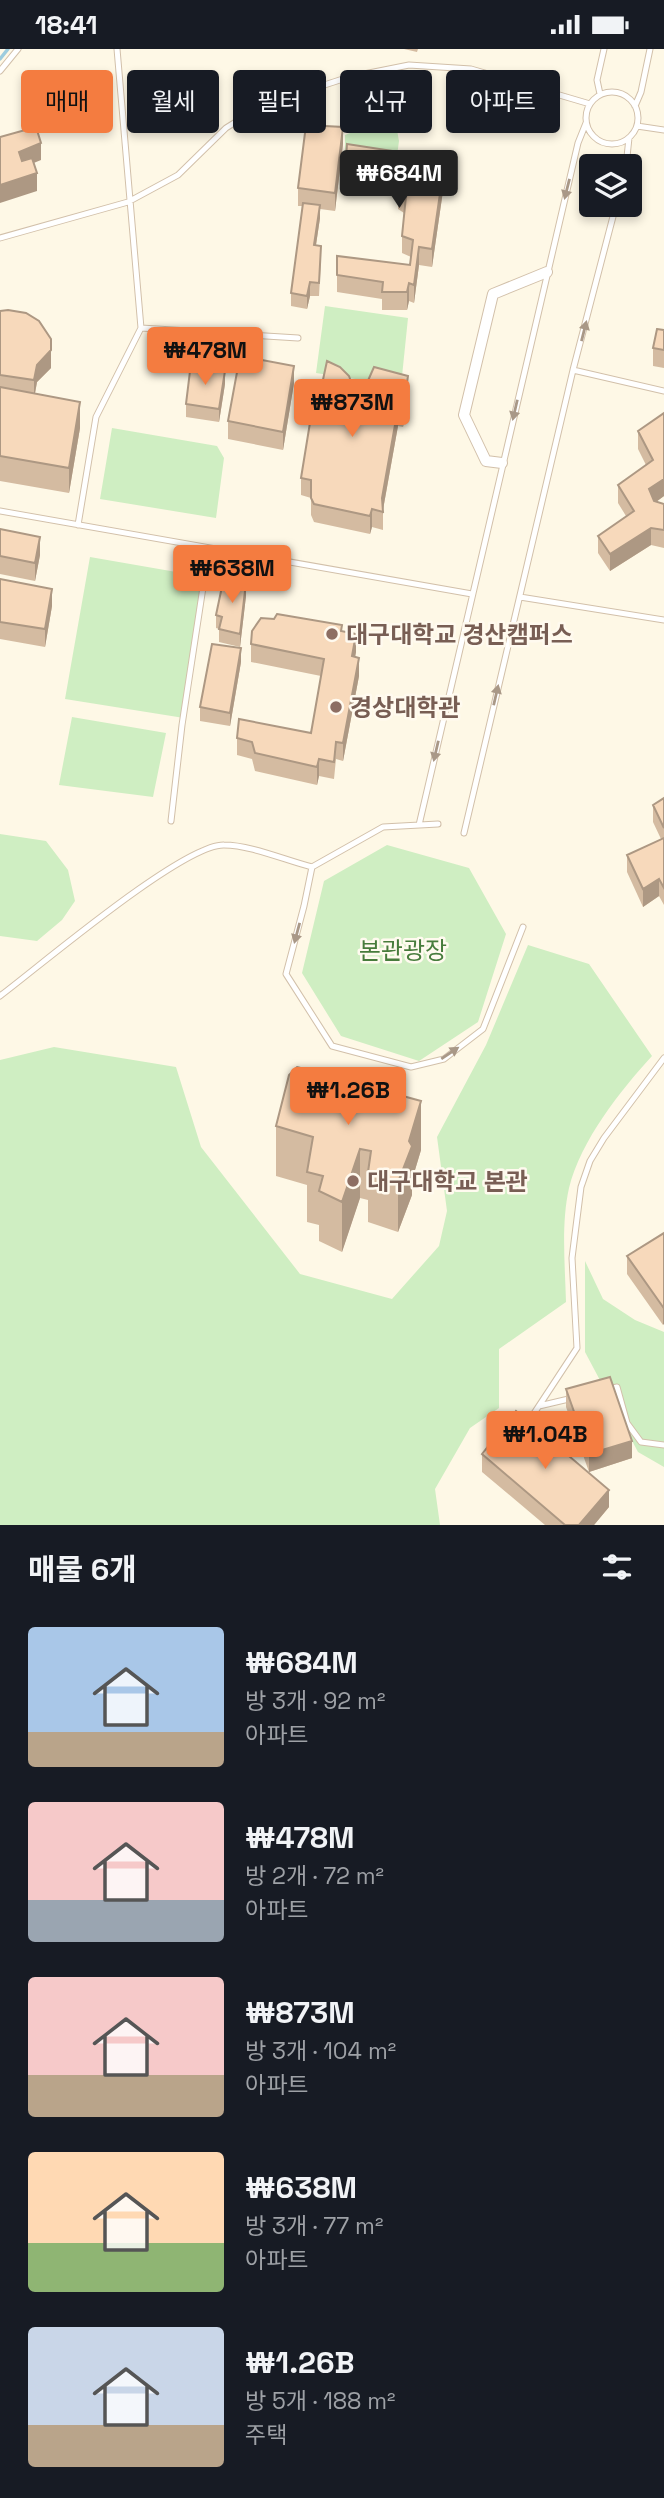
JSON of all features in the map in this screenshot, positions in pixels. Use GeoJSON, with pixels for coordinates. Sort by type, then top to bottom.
{"type":"FeatureCollection","features":[{"type":"Feature","properties":{"kind":"street"},"geometry":{"type":"LineString","coordinates":[[502,463],[486,461],[464,415],[493,294],[547,272]]}},
{"type":"Feature","properties":{"kind":"lane"},"geometry":{"type":"LineString","coordinates":[[0,71],[18,49]]}},
{"type":"Feature","properties":{"kind":"lane"},"geometry":{"type":"LineString","coordinates":[[79,525],[96,417],[141,328],[128,202],[117,49]]}},
{"type":"Feature","properties":{"kind":"lane"},"geometry":{"type":"LineString","coordinates":[[600,95],[597,80],[604,49]]}},
{"type":"Feature","properties":{"kind":"lane"},"geometry":{"type":"LineString","coordinates":[[627,154],[629,138],[637,126],[635,106],[641,92],[650,49]]}},
{"type":"Feature","properties":{"kind":"lane"},"geometry":{"type":"LineString","coordinates":[[0,238],[128,202],[178,175],[226,128],[263,105],[362,75],[409,65],[471,69],[590,104]]}},
{"type":"Feature","properties":{"kind":"lane"},"geometry":{"type":"LineString","coordinates":[[629,138],[617,144],[603,143],[592,135],[585,116],[590,104],[600,95],[613,92],[626,96],[635,106]]}},
{"type":"Feature","properties":{"kind":"lane"},"geometry":{"type":"LineString","coordinates":[[419,825],[547,272],[578,143],[586,123]]}},
{"type":"Feature","properties":{"kind":"lane"},"geometry":{"type":"LineString","coordinates":[[637,126],[664,130]]}},
{"type":"Feature","properties":{"kind":"lane"},"geometry":{"type":"LineString","coordinates":[[464,833],[573,370],[613,217]]}},
{"type":"Feature","properties":{"kind":"lane"},"geometry":{"type":"LineString","coordinates":[[141,328],[298,338]]}},
{"type":"Feature","properties":{"kind":"lane"},"geometry":{"type":"LineString","coordinates":[[573,370],[664,391]]}},
{"type":"Feature","properties":{"kind":"lane"},"geometry":{"type":"LineString","coordinates":[[0,511],[472,594]]}},
{"type":"Feature","properties":{"kind":"lane"},"geometry":{"type":"LineString","coordinates":[[171,821],[182,725],[209,548]]}},
{"type":"Feature","properties":{"kind":"lane"},"geometry":{"type":"LineString","coordinates":[[520,597],[664,620]]}},
{"type":"Feature","properties":{"kind":"lane"},"geometry":{"type":"LineString","coordinates":[[0,996],[135,892],[199,851],[221,845],[230,846],[312,867],[383,827],[438,824]]}},
{"type":"Feature","properties":{"kind":"lane"},"geometry":{"type":"LineString","coordinates":[[312,867],[286,974],[332,1046],[411,1067],[444,1059],[483,1029],[523,927]]}},
{"type":"Feature","properties":{"kind":"lane"},"geometry":{"type":"LineString","coordinates":[[529,1421],[577,1348],[572,1258],[581,1187],[590,1161],[664,1058]]}},
{"type":"Feature","properties":{"kind":"lane"},"geometry":{"type":"LineString","coordinates":[[604,1390],[617,1387],[627,1423],[641,1442],[664,1445]]}},
{"type":"Feature","properties":{"kind":"lane"},"geometry":{"type":"LineString","coordinates":[[539,1405],[578,1397]]}},
{"type":"Feature","properties":{"kind":"green space"},"geometry":{"type":"Polygon","coordinates":[[[398,133],[396,163],[345,158],[345,135],[398,133]]]}},
{"type":"Feature","properties":{"kind":"green space"},"geometry":{"type":"Polygon","coordinates":[[[325,306],[408,318],[401,386],[316,373],[325,306]]]}},
{"type":"Feature","properties":{"kind":"green space"},"geometry":{"type":"Polygon","coordinates":[[[112,428],[217,446],[224,458],[216,518],[100,499],[112,428]]]}},
{"type":"Feature","properties":{"kind":"green space"},"geometry":{"type":"Polygon","coordinates":[[[90,557],[205,577],[184,718],[65,699],[90,557]]]}},
{"type":"Feature","properties":{"kind":"green space"},"geometry":{"type":"Polygon","coordinates":[[[72,717],[166,733],[153,797],[59,785],[72,717]]]}},
{"type":"Feature","properties":{"kind":"green space"},"geometry":{"type":"Polygon","coordinates":[[[0,834],[46,841],[68,870],[75,901],[62,920],[37,941],[0,936],[0,834]]]}},
{"type":"Feature","properties":{"kind":"green space","name":"본관광장"},"geometry":{"type":"Polygon","coordinates":[[[387,845],[469,868],[506,934],[478,1022],[419,1061],[341,1036],[302,973],[324,881],[387,845]]]}},
{"type":"Feature","properties":{"kind":"green space"},"geometry":{"type":"Polygon","coordinates":[[[528,945],[589,964],[652,1056],[615,1100],[583,1152],[569,1188],[565,1216],[566,1302],[499,1349],[499,1408],[470,1428],[435,1489],[440,1525],[0,1525],[0,1060],[54,1047],[176,1067],[201,1147],[300,1274],[392,1299],[439,1246],[447,1211],[437,1137],[486,1045],[528,945]]]}},
{"type":"Feature","properties":{"kind":"green space"},"geometry":{"type":"Polygon","coordinates":[[[585,1261],[603,1299],[635,1320],[664,1332],[664,1467],[638,1452],[585,1352],[585,1261]]]}},
{"type":"Feature","properties":{"kind":"building"},"geometry":{"type":"Polygon","coordinates":[[[326,126],[340,127],[340,133],[342,133],[335,193],[298,188],[305,133],[326,133],[326,126]]]}},
{"type":"Feature","properties":{"kind":"building"},"geometry":{"type":"Polygon","coordinates":[[[21,131],[38,133],[41,143],[19,152],[22,161],[32,158],[37,173],[0,185],[0,137],[21,131]]]}},
{"type":"Feature","properties":{"kind":"building"},"geometry":{"type":"Polygon","coordinates":[[[347,144],[445,159],[432,249],[419,247],[414,285],[409,283],[407,292],[382,292],[383,282],[337,275],[337,256],[410,265],[413,240],[402,236],[406,196],[398,192],[400,180],[345,172],[347,144]]]}},
{"type":"Feature","properties":{"kind":"building"},"geometry":{"type":"Polygon","coordinates":[[[303,203],[320,205],[314,245],[321,246],[319,283],[310,282],[307,296],[291,293],[303,203]]]}},
{"type":"Feature","properties":{"kind":"building"},"geometry":{"type":"Polygon","coordinates":[[[0,311],[26,313],[39,321],[51,339],[51,350],[37,365],[34,380],[0,375],[0,311]]]}},
{"type":"Feature","properties":{"kind":"building"},"geometry":{"type":"Polygon","coordinates":[[[657,329],[664,330],[664,350],[653,348],[657,329]]]}},
{"type":"Feature","properties":{"kind":"building"},"geometry":{"type":"Polygon","coordinates":[[[240,356],[294,366],[283,432],[228,421],[240,356]]]}},
{"type":"Feature","properties":{"kind":"building"},"geometry":{"type":"Polygon","coordinates":[[[327,361],[340,367],[349,376],[354,390],[363,392],[374,367],[408,376],[403,409],[398,408],[382,498],[383,512],[372,509],[370,516],[314,504],[311,498],[311,480],[301,478],[315,392],[321,389],[327,361]]]}},
{"type":"Feature","properties":{"kind":"building"},"geometry":{"type":"Polygon","coordinates":[[[191,363],[225,371],[219,409],[186,404],[191,363]]]}},
{"type":"Feature","properties":{"kind":"building"},"geometry":{"type":"Polygon","coordinates":[[[0,387],[80,402],[69,468],[0,456],[0,387]]]}},
{"type":"Feature","properties":{"kind":"building"},"geometry":{"type":"Polygon","coordinates":[[[664,413],[664,479],[649,489],[654,501],[664,504],[664,530],[651,528],[610,554],[598,536],[634,511],[618,485],[653,460],[638,431],[664,413]]]}},
{"type":"Feature","properties":{"kind":"building"},"geometry":{"type":"Polygon","coordinates":[[[0,529],[40,537],[35,563],[0,556],[0,529]]]}},
{"type":"Feature","properties":{"kind":"building"},"geometry":{"type":"Polygon","coordinates":[[[224,577],[246,582],[240,634],[219,629],[222,617],[216,615],[224,577]]]}},
{"type":"Feature","properties":{"kind":"building"},"geometry":{"type":"Polygon","coordinates":[[[0,579],[52,589],[45,629],[0,622],[0,579]]]}},
{"type":"Feature","properties":{"kind":"building","name":"경상대학관"},"geometry":{"type":"Polygon","coordinates":[[[277,614],[342,625],[341,631],[356,634],[352,656],[359,658],[343,743],[336,742],[334,762],[319,759],[317,767],[255,753],[252,742],[237,738],[239,719],[311,733],[324,659],[251,644],[252,631],[261,618],[274,619],[277,614]]]}},
{"type":"Feature","properties":{"kind":"building"},"geometry":{"type":"Polygon","coordinates":[[[212,644],[241,648],[230,713],[200,707],[212,644]]]}},
{"type":"Feature","properties":{"kind":"building"},"geometry":{"type":"Polygon","coordinates":[[[664,798],[664,828],[653,805],[664,798]]]}},
{"type":"Feature","properties":{"kind":"building"},"geometry":{"type":"Polygon","coordinates":[[[664,838],[664,888],[659,879],[643,889],[627,855],[664,838]]]}},
{"type":"Feature","properties":{"kind":"building"},"geometry":{"type":"Polygon","coordinates":[[[297,1067],[421,1101],[409,1141],[412,1146],[398,1182],[368,1172],[371,1151],[360,1149],[342,1202],[319,1191],[323,1176],[307,1172],[313,1137],[276,1126],[289,1075],[297,1067]]]}},
{"type":"Feature","properties":{"kind":"building"},"geometry":{"type":"Polygon","coordinates":[[[664,1233],[664,1306],[663,1307],[627,1256],[664,1233]]]}},
{"type":"Feature","properties":{"kind":"building"},"geometry":{"type":"Polygon","coordinates":[[[610,1377],[632,1441],[589,1454],[566,1389],[610,1377]]]}},
{"type":"Feature","properties":{"kind":"building"},"geometry":{"type":"Polygon","coordinates":[[[516,1411],[609,1490],[579,1525],[565,1525],[482,1454],[516,1411]]]}},
{"type":"Feature","properties":{"kind":"waterway"},"geometry":{"type":"LineString","coordinates":[[0,59],[8,49]]}},
{"type":"Feature","properties":{"kind":"place","name":"대구대학교 경산캠퍼스"},"geometry":{"type":"Point","coordinates":[332,634]}},
{"type":"Feature","properties":{"kind":"place","name":"경상대학관"},"geometry":{"type":"Point","coordinates":[336,707]}},
{"type":"Feature","properties":{"kind":"place","name":"대구대학교 본관"},"geometry":{"type":"Point","coordinates":[353,1181]}}]}
